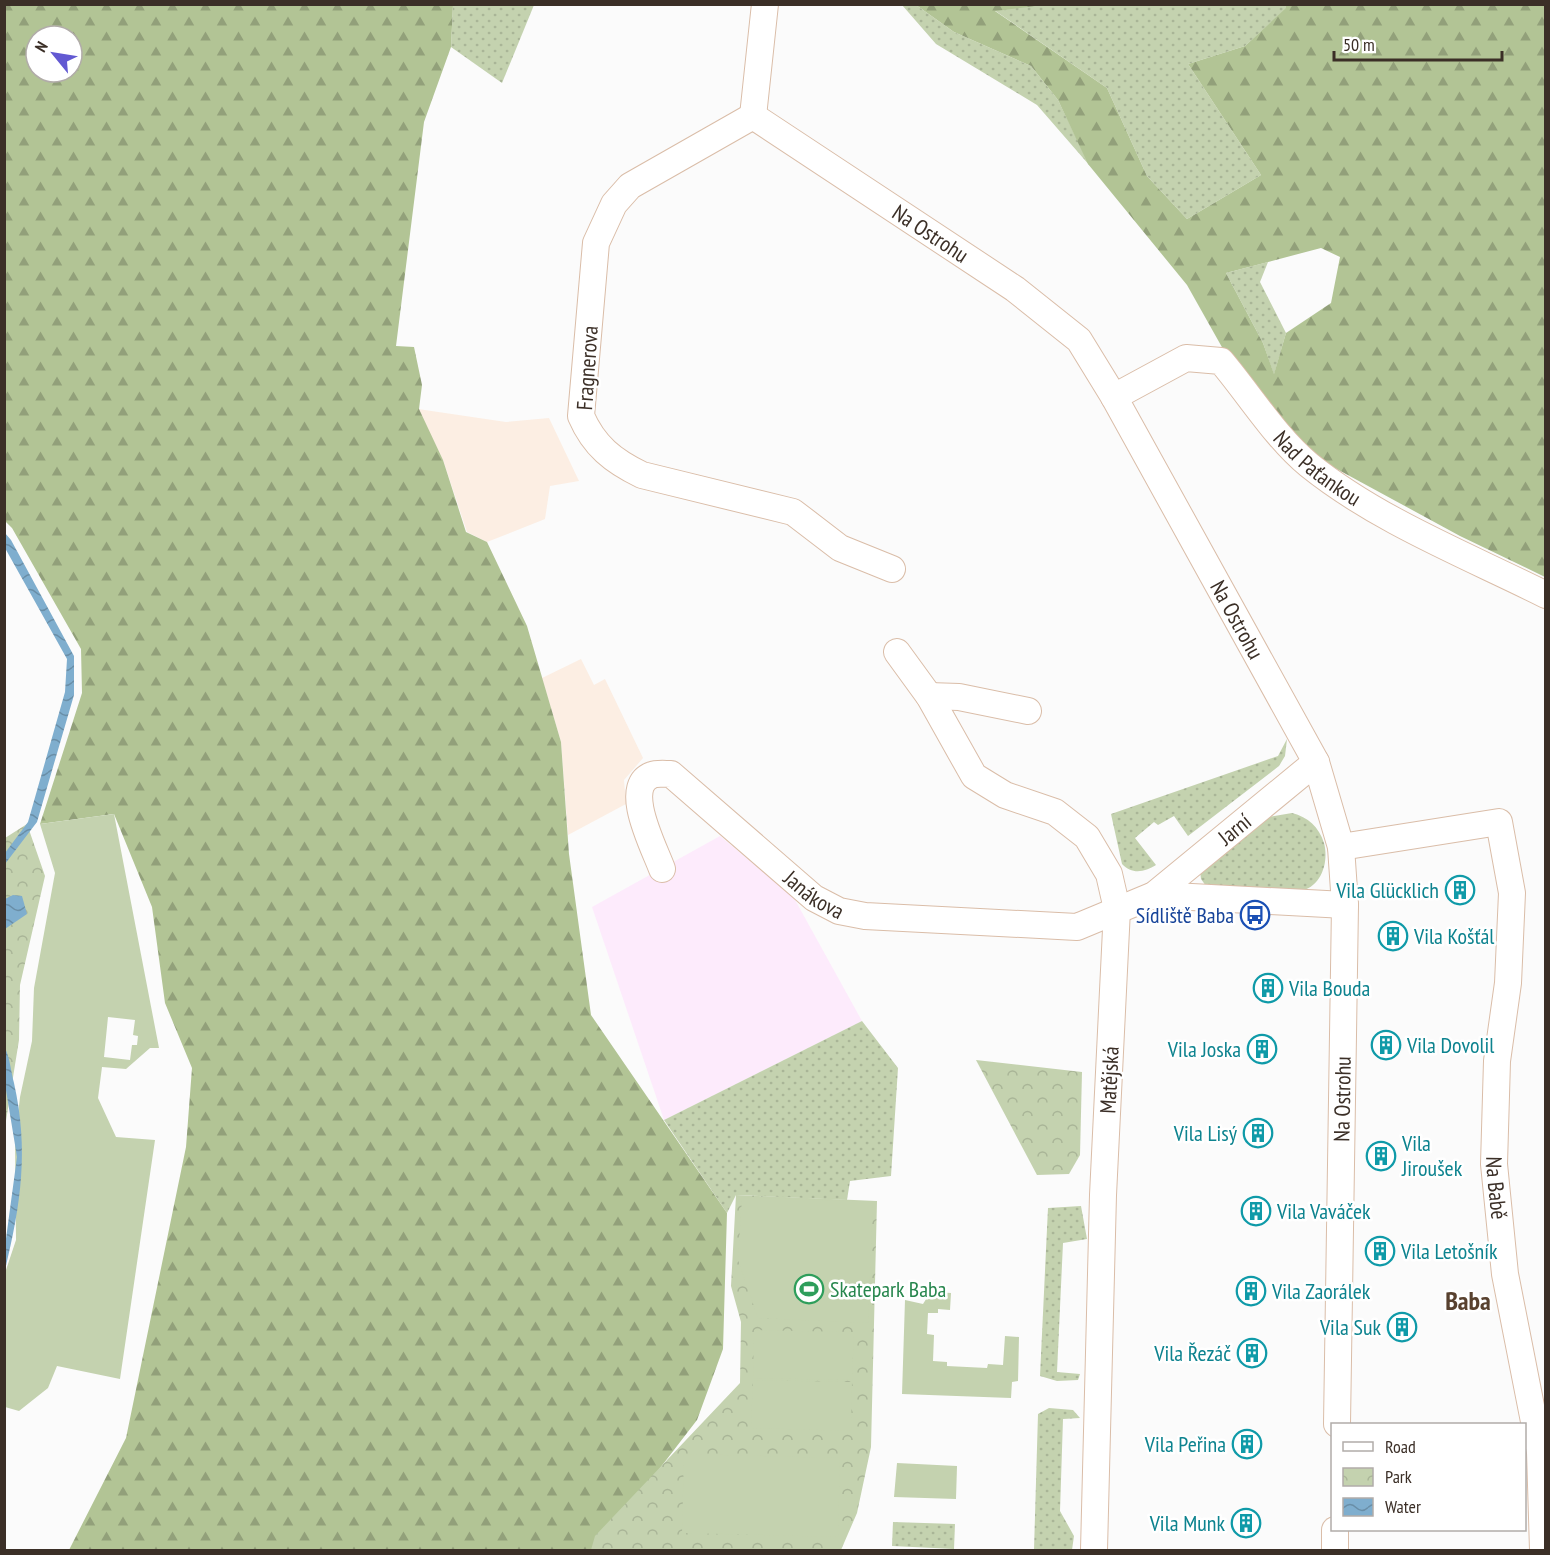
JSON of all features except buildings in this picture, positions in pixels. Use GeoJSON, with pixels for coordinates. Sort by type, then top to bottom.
{"type":"FeatureCollection","features":[{"type":"Feature","properties":{"kind":"street"},"geometry":{"type":"LineString","coordinates":[[753,116],[765,4]]}},
{"type":"Feature","properties":{"kind":"street","name":"Na Ostrohu"},"geometry":{"type":"LineString","coordinates":[[753,116],[1016,289],[1079,340],[1114,397],[1316,762],[1341,847],[1345,905],[1337,1423]]}},
{"type":"Feature","properties":{"kind":"street","name":"Fragnerova"},"geometry":{"type":"LineString","coordinates":[[753,116],[630,186],[614,204],[596,243],[581,416],[589,433],[602,450],[627,468],[668,483],[793,512],[840,548],[892,569]]}},
{"type":"Feature","properties":{"kind":"street","name":"Nad Paťankou"},"geometry":{"type":"LineString","coordinates":[[1114,397],[1186,358],[1221,361],[1260,412],[1308,465],[1373,508],[1545,595]]}},
{"type":"Feature","properties":{"kind":"street","name":"Matějská"},"geometry":{"type":"LineString","coordinates":[[897,652],[929,696],[974,776],[1005,795],[1055,812],[1087,837],[1109,874],[1117,909],[1103,1195],[1094,1551]]}},
{"type":"Feature","properties":{"kind":"street"},"geometry":{"type":"LineString","coordinates":[[929,696],[959,697],[1028,711]]}},
{"type":"Feature","properties":{"kind":"street","name":"Jarní"},"geometry":{"type":"LineString","coordinates":[[1117,909],[1154,895],[1316,762]]}},
{"type":"Feature","properties":{"kind":"street","name":"Janákova"},"geometry":{"type":"LineString","coordinates":[[662,868],[639,808],[639,793],[644,781],[652,775],[671,774],[814,898],[839,910],[865,916],[1077,927],[1117,909]]}},
{"type":"Feature","properties":{"kind":"street","name":"Na Babě"},"geometry":{"type":"LineString","coordinates":[[1341,847],[1499,822],[1512,893],[1508,983],[1497,1061],[1494,1164],[1505,1274],[1540,1452],[1543,1551]]}},
{"type":"Feature","properties":{"kind":"street","name":"Jarní"},"geometry":{"type":"LineString","coordinates":[[1154,895],[1345,905]]}},
{"type":"Feature","properties":{"kind":"street"},"geometry":{"type":"LineString","coordinates":[[1335,1531],[1335,1551]]}},
{"type":"Feature","properties":{"kind":"shaded area"},"geometry":{"type":"Polygon","coordinates":[[[418,409],[506,422],[549,418],[579,481],[550,486],[545,519],[487,542],[467,532],[443,460],[418,409]]]}},
{"type":"Feature","properties":{"kind":"shaded area"},"geometry":{"type":"Polygon","coordinates":[[[581,659],[594,685],[605,679],[643,758],[624,780],[626,804],[568,835],[561,742],[542,678],[581,659]]]}},
{"type":"Feature","properties":{"kind":"shaded area"},"geometry":{"type":"Polygon","coordinates":[[[720,836],[794,898],[862,1021],[664,1120],[592,907],[720,836]]]}},
{"type":"Feature","properties":{"kind":"green space"},"geometry":{"type":"Polygon","coordinates":[[[1043,4],[1286,5],[1287,8],[1245,46],[1188,64],[1261,175],[1187,219],[1147,176],[1107,88],[994,10],[1043,4]]]}},
{"type":"Feature","properties":{"kind":"green space"},"geometry":{"type":"Polygon","coordinates":[[[4,5],[453,5],[451,47],[424,122],[396,346],[414,347],[422,385],[419,409],[443,460],[466,532],[487,542],[527,626],[561,742],[569,854],[591,1015],[727,1213],[723,1349],[697,1420],[597,1550],[69,1550],[126,1438],[186,1147],[192,1068],[165,1003],[152,907],[114,814],[40,824],[82,693],[81,649],[12,528],[5,521],[4,5]]]}},
{"type":"Feature","properties":{"kind":"green space"},"geometry":{"type":"Polygon","coordinates":[[[453,5],[534,5],[502,83],[451,47],[453,5]]]}},
{"type":"Feature","properties":{"kind":"green space"},"geometry":{"type":"Polygon","coordinates":[[[902,5],[916,5],[954,32],[1031,66],[1058,100],[1090,166],[1037,105],[936,44],[902,5]]]}},
{"type":"Feature","properties":{"kind":"green space"},"geometry":{"type":"Polygon","coordinates":[[[916,5],[1043,5],[995,11],[1107,88],[1147,176],[1187,219],[1261,175],[1188,64],[1245,46],[1286,8],[1286,5],[1545,5],[1545,577],[1460,536],[1311,455],[1241,381],[1187,285],[1088,164],[1058,100],[1031,66],[954,32],[916,5]],[[1321,248],[1226,273],[1263,343],[1274,374],[1286,333],[1331,303],[1340,257],[1321,248]]]}},
{"type":"Feature","properties":{"kind":"green space"},"geometry":{"type":"Polygon","coordinates":[[[1268,262],[1260,282],[1286,333],[1274,375],[1263,343],[1226,273],[1268,262]]]}},
{"type":"Feature","properties":{"kind":"green space"},"geometry":{"type":"Polygon","coordinates":[[[1287,739],[1285,756],[1279,766],[1188,836],[1174,816],[1158,825],[1154,822],[1135,838],[1156,865],[1134,871],[1122,864],[1111,814],[1278,756],[1287,739]]]}},
{"type":"Feature","properties":{"kind":"green space"},"geometry":{"type":"Polygon","coordinates":[[[1292,813],[1312,824],[1324,843],[1325,858],[1322,873],[1313,885],[1307,889],[1289,892],[1206,886],[1201,879],[1200,871],[1268,817],[1292,813]]]}},
{"type":"Feature","properties":{"kind":"green space"},"geometry":{"type":"Polygon","coordinates":[[[114,814],[159,1048],[150,1048],[126,1069],[102,1067],[98,1098],[116,1137],[155,1140],[120,1379],[57,1366],[48,1388],[19,1411],[5,1407],[4,1276],[16,1240],[15,1141],[20,1097],[32,1041],[34,988],[55,873],[40,824],[114,814]],[[108,1017],[104,1057],[130,1060],[132,1045],[137,1045],[138,1036],[133,1035],[135,1020],[108,1017]]]}},
{"type":"Feature","properties":{"kind":"green space"},"geometry":{"type":"Polygon","coordinates":[[[27,824],[45,876],[20,985],[19,1040],[5,1127],[5,838],[27,824]]]}},
{"type":"Feature","properties":{"kind":"green space"},"geometry":{"type":"Polygon","coordinates":[[[862,1021],[898,1068],[891,1176],[850,1181],[847,1200],[736,1195],[727,1213],[664,1120],[862,1021]]]}},
{"type":"Feature","properties":{"kind":"green space"},"geometry":{"type":"Polygon","coordinates":[[[976,1060],[1082,1072],[1080,1155],[1069,1174],[1037,1175],[976,1060]]]}},
{"type":"Feature","properties":{"kind":"green space"},"geometry":{"type":"Polygon","coordinates":[[[736,1195],[877,1201],[871,1447],[857,1513],[841,1550],[591,1550],[595,1536],[740,1383],[741,1322],[731,1286],[736,1195]]]}},
{"type":"Feature","properties":{"kind":"green space","name":"Skatepark Baba"},"geometry":{"type":"Polygon","coordinates":[[[742,1197],[873,1202],[868,1323],[758,1318],[738,1260],[742,1197]]]}},
{"type":"Feature","properties":{"kind":"green space"},"geometry":{"type":"Polygon","coordinates":[[[1081,1206],[1087,1239],[1063,1243],[1057,1372],[1080,1374],[1078,1380],[1057,1381],[1040,1376],[1048,1208],[1081,1206]]]}},
{"type":"Feature","properties":{"kind":"green space"},"geometry":{"type":"Polygon","coordinates":[[[936,1292],[951,1293],[950,1310],[938,1309],[938,1313],[928,1313],[927,1334],[934,1335],[933,1361],[947,1362],[947,1366],[987,1368],[988,1364],[1003,1365],[1005,1336],[1019,1337],[1018,1381],[1012,1382],[1011,1398],[902,1394],[905,1300],[923,1304],[928,1296],[936,1292]]]}},
{"type":"Feature","properties":{"kind":"green space"},"geometry":{"type":"Polygon","coordinates":[[[754,1330],[854,1332],[852,1380],[753,1378],[754,1330]]]}},
{"type":"Feature","properties":{"kind":"green space"},"geometry":{"type":"Polygon","coordinates":[[[753,1380],[852,1382],[851,1431],[751,1428],[753,1380]]]}},
{"type":"Feature","properties":{"kind":"green space"},"geometry":{"type":"Polygon","coordinates":[[[1049,1408],[1073,1410],[1080,1418],[1063,1419],[1060,1511],[1074,1536],[1072,1550],[1034,1550],[1038,1414],[1049,1408]]]}},
{"type":"Feature","properties":{"kind":"green space"},"geometry":{"type":"Polygon","coordinates":[[[684,1454],[840,1458],[838,1537],[682,1533],[684,1454]]]}},
{"type":"Feature","properties":{"kind":"green space"},"geometry":{"type":"Polygon","coordinates":[[[897,1463],[957,1466],[956,1499],[894,1497],[897,1463]]]}},
{"type":"Feature","properties":{"kind":"green space"},"geometry":{"type":"Polygon","coordinates":[[[893,1522],[955,1524],[954,1549],[892,1546],[893,1522]]]}},
{"type":"Feature","properties":{"kind":"water"},"geometry":{"type":"Polygon","coordinates":[[[5,533],[11,540],[74,656],[74,695],[37,822],[5,864],[5,853],[28,822],[65,692],[67,659],[5,548],[5,533]]]}},
{"type":"Feature","properties":{"kind":"water"},"geometry":{"type":"Polygon","coordinates":[[[13,895],[22,896],[27,914],[5,929],[5,899],[13,895]]]}},
{"type":"Feature","properties":{"kind":"water"},"geometry":{"type":"Polygon","coordinates":[[[5,1048],[19,1108],[22,1154],[19,1199],[5,1270],[5,1246],[17,1157],[5,1084],[5,1048]]]}},
{"type":"Feature","properties":{"kind":"place","name":"Vila Glücklich"},"geometry":{"type":"Point","coordinates":[1460,890]}},
{"type":"Feature","properties":{"kind":"place","name":"Sídliště Baba"},"geometry":{"type":"Point","coordinates":[1255,915]}},
{"type":"Feature","properties":{"kind":"place","name":"Vila Košťál"},"geometry":{"type":"Point","coordinates":[1393,936]}},
{"type":"Feature","properties":{"kind":"place","name":"Vila Bouda"},"geometry":{"type":"Point","coordinates":[1268,988]}},
{"type":"Feature","properties":{"kind":"place","name":"Vila Dovolil"},"geometry":{"type":"Point","coordinates":[1386,1045]}},
{"type":"Feature","properties":{"kind":"place","name":"Vila Joska"},"geometry":{"type":"Point","coordinates":[1262,1049]}},
{"type":"Feature","properties":{"kind":"place","name":"Vila Lisý"},"geometry":{"type":"Point","coordinates":[1258,1133]}},
{"type":"Feature","properties":{"kind":"place","name":"Vila Jiroušek"},"geometry":{"type":"Point","coordinates":[1381,1156]}},
{"type":"Feature","properties":{"kind":"place","name":"Vila Vaváček"},"geometry":{"type":"Point","coordinates":[1256,1211]}},
{"type":"Feature","properties":{"kind":"place","name":"Vila Letošník"},"geometry":{"type":"Point","coordinates":[1380,1251]}},
{"type":"Feature","properties":{"kind":"place","name":"Skatepark Baba"},"geometry":{"type":"Point","coordinates":[809,1289]}},
{"type":"Feature","properties":{"kind":"place","name":"Vila Zaorálek"},"geometry":{"type":"Point","coordinates":[1251,1291]}},
{"type":"Feature","properties":{"kind":"place","name":"Vila Suk"},"geometry":{"type":"Point","coordinates":[1402,1327]}},
{"type":"Feature","properties":{"kind":"place","name":"Vila Řezáč"},"geometry":{"type":"Point","coordinates":[1252,1353]}},
{"type":"Feature","properties":{"kind":"place","name":"Vila Peřina"},"geometry":{"type":"Point","coordinates":[1247,1444]}},
{"type":"Feature","properties":{"kind":"place","name":"Vila Munk"},"geometry":{"type":"Point","coordinates":[1246,1523]}},
{"type":"Feature","properties":{"kind":"district","name":"Baba"},"geometry":{"type":"Point","coordinates":[1468,1301]}}]}
